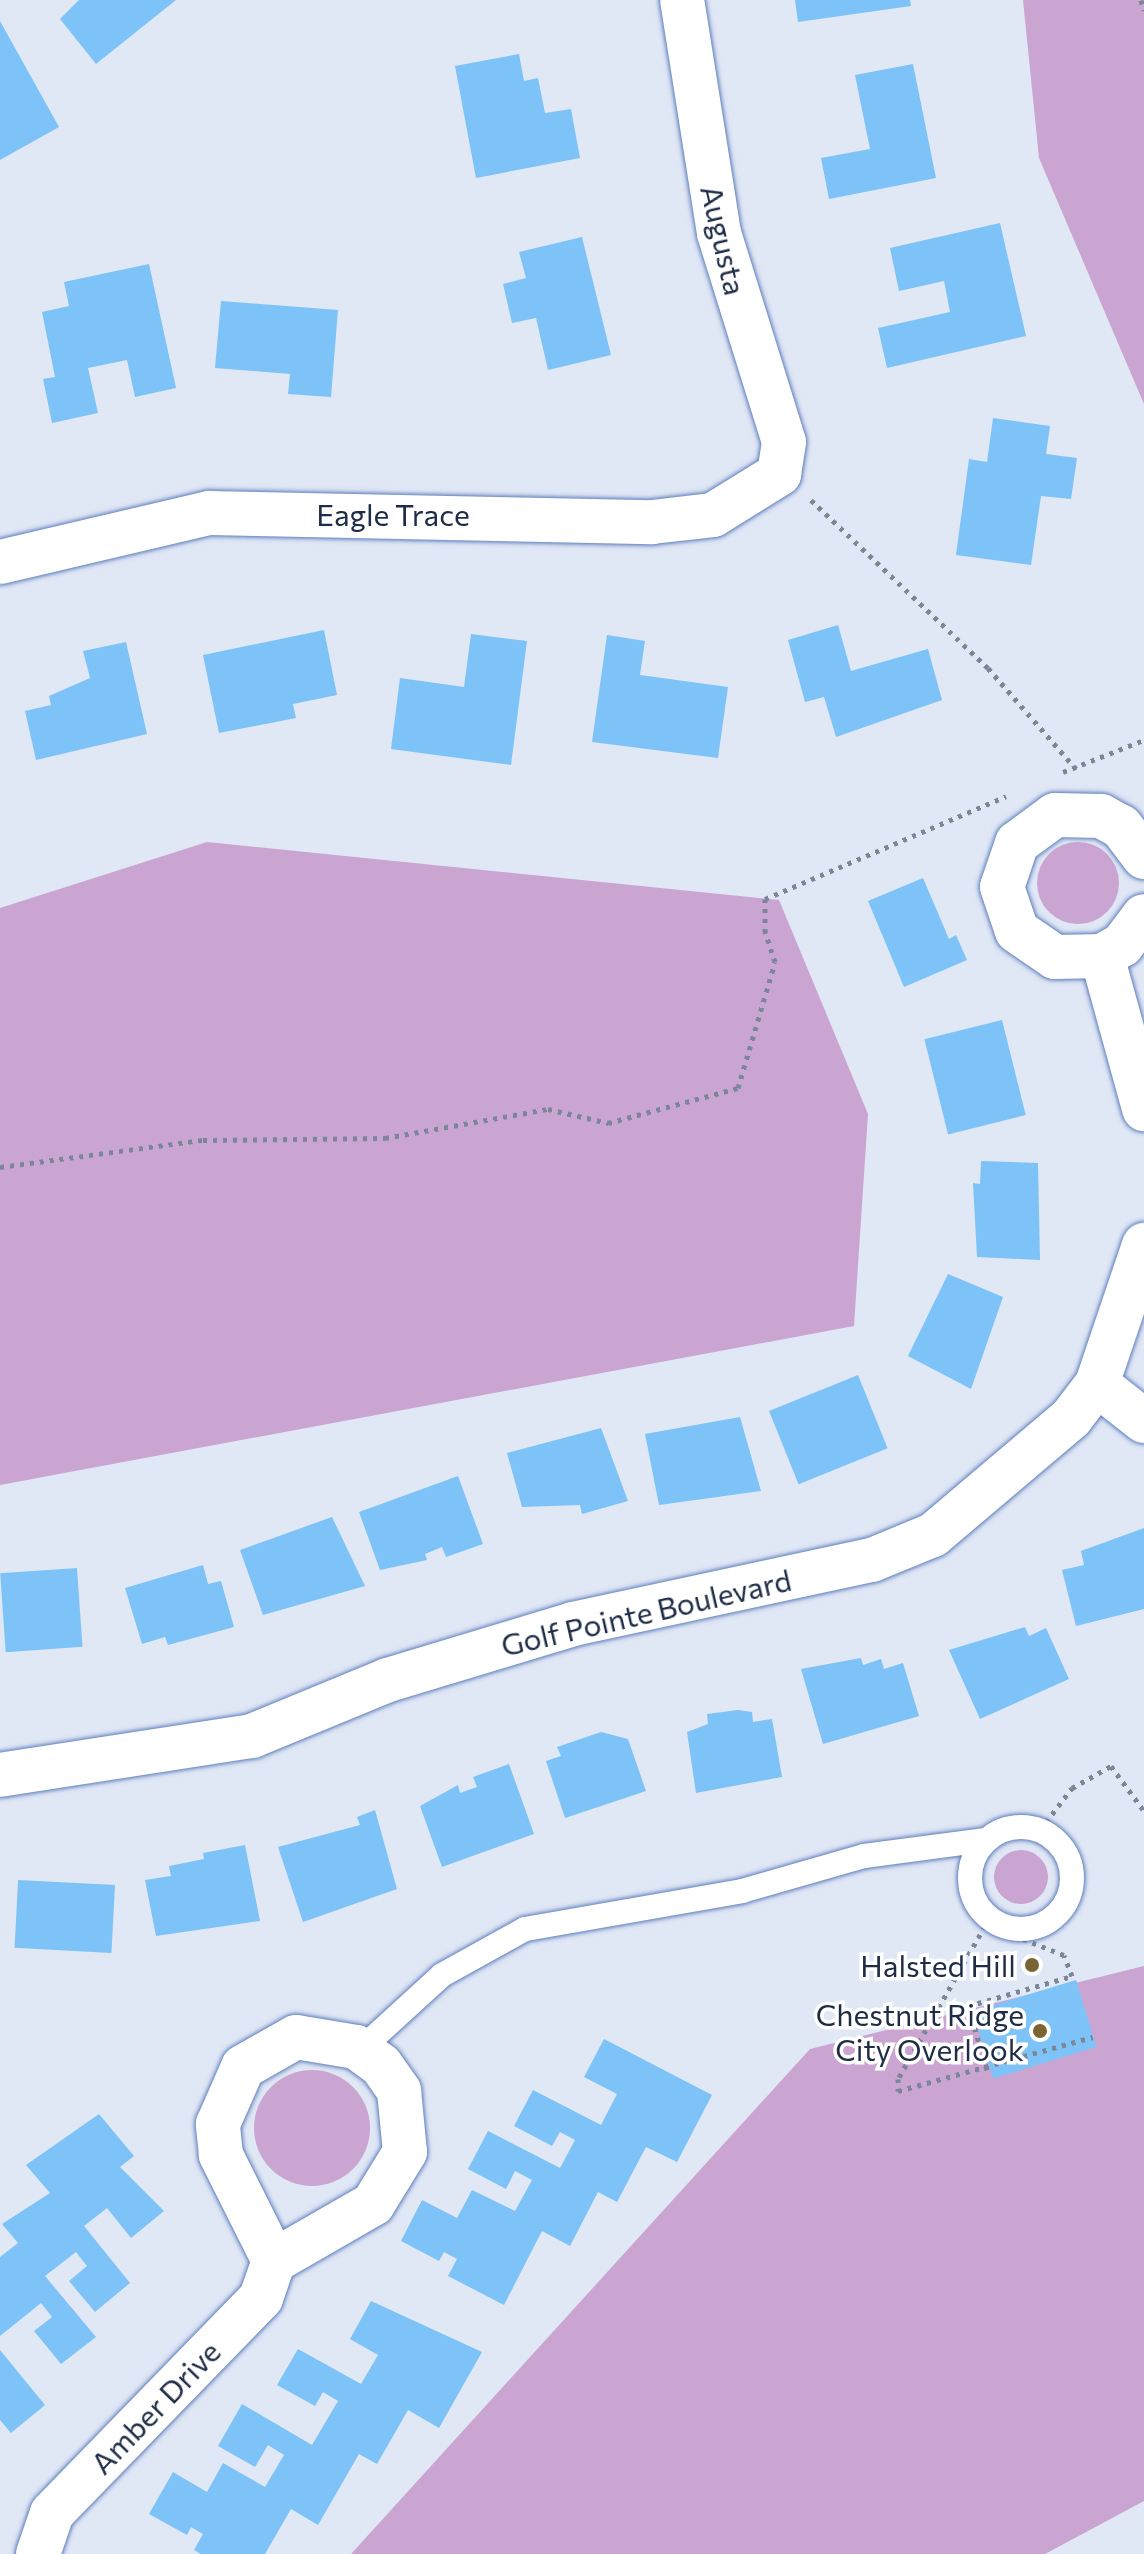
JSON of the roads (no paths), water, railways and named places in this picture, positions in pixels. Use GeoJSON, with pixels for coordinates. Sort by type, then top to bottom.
{"type":"FeatureCollection","features":[{"type":"Feature","properties":{"kind":"street","name":"Augusta"},"geometry":{"type":"LineString","coordinates":[[682,0],[719,233],[784,442],[779,474]]}},
{"type":"Feature","properties":{"kind":"street","name":"Eagle Trace"},"geometry":{"type":"LineString","coordinates":[[0,562],[209,513],[652,522],[713,515],[779,474]]}},
{"type":"Feature","properties":{"kind":"street"},"geometry":{"type":"LineString","coordinates":[[1144,857],[1121,827],[1079,813],[1055,815],[1017,843],[1006,863],[1006,910],[1034,947],[1079,961],[1102,956],[1122,945],[1144,916]]}},
{"type":"Feature","properties":{"kind":"street"},"geometry":{"type":"LineString","coordinates":[[1102,956],[1144,1109]]}},
{"type":"Feature","properties":{"kind":"street","name":"Golf Pointe Boulevard"},"geometry":{"type":"LineString","coordinates":[[0,1775],[252,1736],[388,1680],[573,1624],[872,1560],[933,1535],[1071,1418],[1097,1384],[1136,1310],[1144,1245]]}},
{"type":"Feature","properties":{"kind":"street"},"geometry":{"type":"LineString","coordinates":[[1097,1384],[1144,1421]]}},
{"type":"Feature","properties":{"kind":"street"},"geometry":{"type":"LineString","coordinates":[[296,2037],[327,2037],[360,2050],[399,2091],[407,2121],[393,2180],[373,2204],[274,2261],[221,2155],[225,2093],[267,2048],[296,2037]]}},
{"type":"Feature","properties":{"kind":"street","name":"Amber Drive"},"geometry":{"type":"LineString","coordinates":[[38,2554],[52,2513],[261,2298],[274,2261]]}},
{"type":"Feature","properties":{"kind":"lane"},"geometry":{"type":"LineString","coordinates":[[360,2050],[442,1975],[525,1929],[742,1891],[894,1850],[986,1840],[1008,1828],[1040,1830],[1065,1850],[1073,1880],[1062,1910],[1022,1928],[990,1917],[970,1880],[986,1840]]}},
{"type":"Feature","properties":{"kind":"place","name":"Halsted Hill"},"geometry":{"type":"Point","coordinates":[1032,1965]}},
{"type":"Feature","properties":{"kind":"place","name":"Chestnut Ridge City Overlook"},"geometry":{"type":"Point","coordinates":[1040,2031]}}]}
